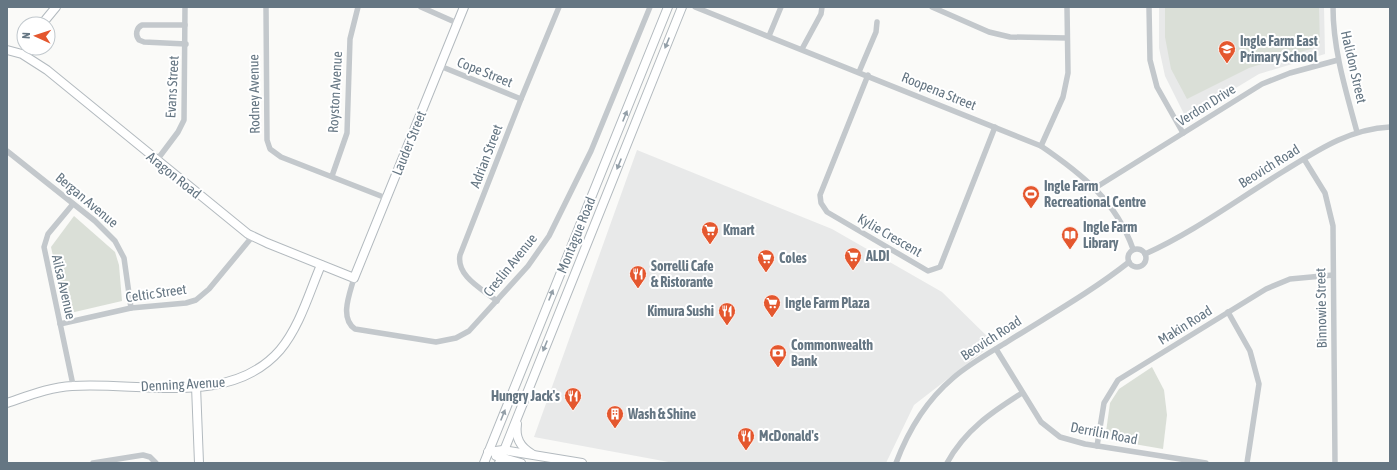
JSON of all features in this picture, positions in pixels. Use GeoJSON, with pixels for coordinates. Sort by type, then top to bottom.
{"type":"FeatureCollection","features":[{"type":"Feature","properties":{"kind":"street"},"geometry":{"type":"LineString","coordinates":[[49,16],[56,7]]}},
{"type":"Feature","properties":{"kind":"street","name":"Evans Street"},"geometry":{"type":"LineString","coordinates":[[157,160],[178,132],[184,120],[186,44],[185,7]]}},
{"type":"Feature","properties":{"kind":"street","name":"Rodney Avenue"},"geometry":{"type":"LineString","coordinates":[[266,7],[268,145],[277,155],[386,198]]}},
{"type":"Feature","properties":{"kind":"street","name":"Royston Avenue"},"geometry":{"type":"LineString","coordinates":[[332,176],[347,133],[349,45],[352,27],[358,7]]}},
{"type":"Feature","properties":{"kind":"street"},"geometry":{"type":"LineString","coordinates":[[421,7],[457,23]]}},
{"type":"Feature","properties":{"kind":"street","name":"Lauder Street"},"geometry":{"type":"LineString","coordinates":[[354,278],[464,7]]}},
{"type":"Feature","properties":{"kind":"street","name":"Adrian Street"},"geometry":{"type":"LineString","coordinates":[[497,302],[465,275],[460,267],[459,259],[521,99],[559,7]]}},
{"type":"Feature","properties":{"kind":"street","name":"Creslin Avenue"},"geometry":{"type":"LineString","coordinates":[[354,278],[347,312],[347,320],[352,327],[358,330],[424,341],[441,342],[460,336],[478,322],[528,266],[549,236],[591,152],[650,7]]}},
{"type":"Feature","properties":{"kind":"street","name":"Montague Road"},"geometry":{"type":"LineString","coordinates":[[484,463],[668,7]]}},
{"type":"Feature","properties":{"kind":"street","name":"Montague Road"},"geometry":{"type":"LineString","coordinates":[[499,461],[682,7]]}},
{"type":"Feature","properties":{"kind":"street","name":"Roopena Street"},"geometry":{"type":"LineString","coordinates":[[695,7],[996,126],[1041,146],[1077,171],[1095,188],[1130,240],[1133,250]]}},
{"type":"Feature","properties":{"kind":"street"},"geometry":{"type":"LineString","coordinates":[[769,36],[781,7]]}},
{"type":"Feature","properties":{"kind":"street"},"geometry":{"type":"LineString","coordinates":[[802,49],[820,14],[822,7]]}},
{"type":"Feature","properties":{"kind":"street"},"geometry":{"type":"LineString","coordinates":[[932,7],[990,32],[1010,37],[1067,38]]}},
{"type":"Feature","properties":{"kind":"street"},"geometry":{"type":"LineString","coordinates":[[1041,146],[1062,97],[1068,73],[1067,7]]}},
{"type":"Feature","properties":{"kind":"street"},"geometry":{"type":"LineString","coordinates":[[1149,7],[1150,60],[1156,87],[1183,133]]}},
{"type":"Feature","properties":{"kind":"street","name":"Halidon Street"},"geometry":{"type":"LineString","coordinates":[[1333,7],[1333,28],[1338,60],[1357,132]]}},
{"type":"Feature","properties":{"kind":"street"},"geometry":{"type":"LineString","coordinates":[[859,72],[876,32],[877,22]]}},
{"type":"Feature","properties":{"kind":"street"},"geometry":{"type":"LineString","coordinates":[[185,25],[142,25],[137,29],[137,35],[139,40],[144,42],[186,44]]}},
{"type":"Feature","properties":{"kind":"street","name":"Aragon Road"},"geometry":{"type":"LineString","coordinates":[[29,56],[252,237],[354,278]]}},
{"type":"Feature","properties":{"kind":"street","name":"Verdon Drive"},"geometry":{"type":"LineString","coordinates":[[1095,188],[1262,84],[1290,73],[1338,60]]}},
{"type":"Feature","properties":{"kind":"street","name":"Cope Street"},"geometry":{"type":"LineString","coordinates":[[440,66],[521,99]]}},
{"type":"Feature","properties":{"kind":"street","name":"Kylie Crescent"},"geometry":{"type":"LineString","coordinates":[[868,76],[820,195],[821,203],[827,212],[928,270],[940,267],[996,126]]}},
{"type":"Feature","properties":{"kind":"street","name":"Beovich Road"},"geometry":{"type":"LineString","coordinates":[[1145,254],[1193,227],[1331,143],[1357,132],[1390,127]]}},
{"type":"Feature","properties":{"kind":"street","name":"Bergan Avenue"},"geometry":{"type":"LineString","coordinates":[[7,151],[104,228],[120,247],[126,268],[131,308]]}},
{"type":"Feature","properties":{"kind":"street","name":"Binnowie Street"},"geometry":{"type":"LineString","coordinates":[[1304,159],[1325,193],[1331,212],[1333,226],[1335,463]]}},
{"type":"Feature","properties":{"kind":"street","name":"Ailsa Avenue"},"geometry":{"type":"LineString","coordinates":[[73,204],[51,230],[44,242],[45,260],[73,385]]}},
{"type":"Feature","properties":{"kind":"street","name":"Celtic Street"},"geometry":{"type":"LineString","coordinates":[[60,324],[131,308],[186,303],[199,298],[220,277],[252,237]]}},
{"type":"Feature","properties":{"kind":"street"},"geometry":{"type":"LineString","coordinates":[[1140,249],[1145,254],[1145,262],[1140,266],[1133,266],[1129,262],[1129,254],[1133,250],[1140,249]]}},
{"type":"Feature","properties":{"kind":"street","name":"Beovich Road"},"geometry":{"type":"LineString","coordinates":[[896,463],[912,428],[934,398],[953,378],[1071,302],[1129,262]]}},
{"type":"Feature","properties":{"kind":"street","name":"Denning Avenue"},"geometry":{"type":"LineString","coordinates":[[7,403],[51,389],[73,385],[144,387],[196,386],[219,384],[240,379],[251,374],[272,358],[289,337],[321,265]]}},
{"type":"Feature","properties":{"kind":"street","name":"Makin Road"},"geometry":{"type":"LineString","coordinates":[[1097,446],[1104,403],[1118,380],[1266,289],[1290,279],[1333,276]]}},
{"type":"Feature","properties":{"kind":"street"},"geometry":{"type":"LineString","coordinates":[[1228,312],[1250,351],[1259,384],[1247,463]]}},
{"type":"Feature","properties":{"kind":"street","name":"Derrilin Road"},"geometry":{"type":"LineString","coordinates":[[996,349],[1041,422],[1050,430],[1067,439],[1097,446],[1206,463]]}},
{"type":"Feature","properties":{"kind":"street"},"geometry":{"type":"LineString","coordinates":[[196,386],[199,463]]}},
{"type":"Feature","properties":{"kind":"street"},"geometry":{"type":"LineString","coordinates":[[947,463],[957,446],[978,423],[1022,393]]}},
{"type":"Feature","properties":{"kind":"street"},"geometry":{"type":"LineString","coordinates":[[522,404],[516,435],[522,447],[534,455]]}},
{"type":"Feature","properties":{"kind":"street"},"geometry":{"type":"LineString","coordinates":[[488,452],[504,450],[582,463]]}},
{"type":"Feature","properties":{"kind":"street"},"geometry":{"type":"LineString","coordinates":[[488,452],[499,461],[521,463]]}},
{"type":"Feature","properties":{"kind":"street"},"geometry":{"type":"LineString","coordinates":[[93,463],[143,455],[150,457],[156,463]]}},
{"type":"Feature","properties":{"kind":"shaded area","name":"Ingle Farm East Primary School"},"geometry":{"type":"Polygon","coordinates":[[[1159,7],[1324,7],[1325,54],[1259,74],[1186,118],[1165,76],[1159,48],[1159,7]]]}},
{"type":"Feature","properties":{"kind":"shaded area","name":"Ingle Farm East Primary School"},"geometry":{"type":"Polygon","coordinates":[[[1165,7],[1319,7],[1320,46],[1249,68],[1187,99],[1171,69],[1165,37],[1165,7]]]}},
{"type":"Feature","properties":{"kind":"shaded area","name":"Ingle Farm Plaza"},"geometry":{"type":"Polygon","coordinates":[[[637,150],[832,229],[942,292],[994,343],[914,405],[886,463],[674,463],[534,437],[637,150]]]}},
{"type":"Feature","properties":{"kind":"shaded area"},"geometry":{"type":"Polygon","coordinates":[[[74,216],[115,252],[119,265],[122,301],[66,314],[51,247],[74,216]]]}},
{"type":"Feature","properties":{"kind":"shaded area"},"geometry":{"type":"Polygon","coordinates":[[[1152,367],[1164,390],[1167,415],[1163,449],[1105,439],[1110,403],[1119,389],[1152,367]]]}},
{"type":"Feature","properties":{"kind":"place","name":"Ingle Farm East Primary School"},"geometry":{"type":"Point","coordinates":[1227,64]}},
{"type":"Feature","properties":{"kind":"place","name":"Ingle Farm Recreational Centre"},"geometry":{"type":"Point","coordinates":[1031,209]}},
{"type":"Feature","properties":{"kind":"place","name":"Kmart"},"geometry":{"type":"Point","coordinates":[710,245]}},
{"type":"Feature","properties":{"kind":"place","name":"Ingle Farm Library"},"geometry":{"type":"Point","coordinates":[1070,250]}},
{"type":"Feature","properties":{"kind":"place","name":"ALDI"},"geometry":{"type":"Point","coordinates":[853,271]}},
{"type":"Feature","properties":{"kind":"place","name":"Coles"},"geometry":{"type":"Point","coordinates":[766,273]}},
{"type":"Feature","properties":{"kind":"place","name":"Sorrelli Cafe & Ristorante"},"geometry":{"type":"Point","coordinates":[638,289]}},
{"type":"Feature","properties":{"kind":"place","name":"Ingle Farm Plaza"},"geometry":{"type":"Point","coordinates":[772,318]}},
{"type":"Feature","properties":{"kind":"place","name":"Kimura Sushi"},"geometry":{"type":"Point","coordinates":[727,326]}},
{"type":"Feature","properties":{"kind":"place","name":"Commonwealth Bank"},"geometry":{"type":"Point","coordinates":[778,368]}},
{"type":"Feature","properties":{"kind":"place","name":"Hungry Jack's"},"geometry":{"type":"Point","coordinates":[573,411]}},
{"type":"Feature","properties":{"kind":"place","name":"Wash & Shine"},"geometry":{"type":"Point","coordinates":[615,429]}},
{"type":"Feature","properties":{"kind":"place","name":"McDonald's"},"geometry":{"type":"Point","coordinates":[746,451]}}]}
